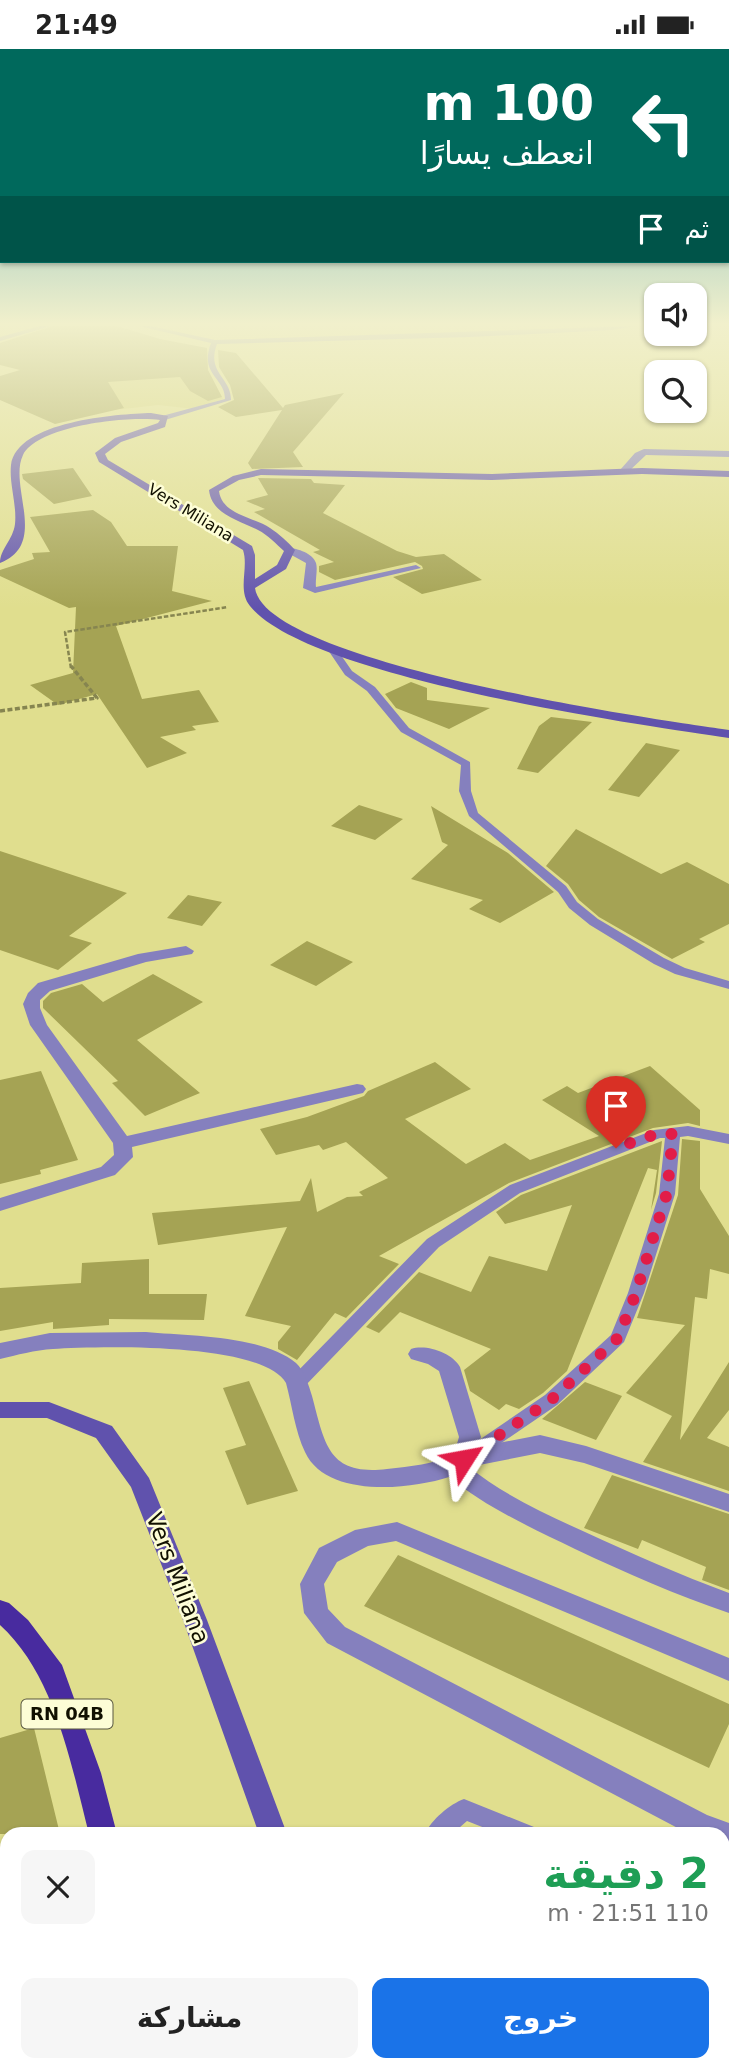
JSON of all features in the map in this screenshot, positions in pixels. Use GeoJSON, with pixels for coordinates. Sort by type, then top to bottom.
{"type":"FeatureCollection","features":[{"type":"Feature","properties":{"kind":"main road"},"geometry":{"type":"LineString","coordinates":[[0,560],[13,546],[20,524],[21,498],[16,465],[20,452],[34,440],[74,426],[105,420]]}},
{"type":"Feature","properties":{"kind":"main road","name":"Vers Miliana"},"geometry":{"type":"LineString","coordinates":[[164,420],[162,425],[118,440],[100,453],[104,462],[248,548],[252,558],[248,588]]}},
{"type":"Feature","properties":{"kind":"main road"},"geometry":{"type":"LineString","coordinates":[[729,474],[622,472],[492,477],[261,472],[236,478],[214,490],[215,498],[224,510],[265,529],[290,550],[282,567],[248,588],[253,604],[268,618],[295,635],[332,650],[394,669],[642,723],[729,734]]}},
{"type":"Feature","properties":{"kind":"main road","name":"Vers Miliana"},"geometry":{"type":"LineString","coordinates":[[0,1410],[49,1410],[104,1432],[141,1484],[195,1620],[270,1827]]}},
{"type":"Feature","properties":{"kind":"main road","name":"RN 04B"},"geometry":{"type":"LineString","coordinates":[[0,1610],[19,1626],[53,1672],[88,1773],[101,1827]]}},
{"type":"Feature","properties":{"kind":"street"},"geometry":{"type":"LineString","coordinates":[[622,472],[644,452],[729,454]]}},
{"type":"Feature","properties":{"kind":"street"},"geometry":{"type":"LineString","coordinates":[[290,550],[306,557],[312,563],[308,584],[309,588],[315,590],[416,568]]}},
{"type":"Feature","properties":{"kind":"street"},"geometry":{"type":"LineString","coordinates":[[0,1205],[108,1171],[124,1157],[122,1143],[39,1025],[30,1004],[32,995],[44,987],[144,957],[186,951]]}},
{"type":"Feature","properties":{"kind":"street"},"geometry":{"type":"LineString","coordinates":[[122,1143],[357,1089]]}},
{"type":"Feature","properties":{"kind":"street"},"geometry":{"type":"LineString","coordinates":[[0,1351],[50,1341],[146,1340],[218,1346],[260,1354],[289,1369],[297,1383],[315,1450],[338,1472],[366,1480],[442,1471],[457,1463],[540,1444],[586,1455],[729,1503]]}},
{"type":"Feature","properties":{"kind":"street"},"geometry":{"type":"LineString","coordinates":[[419,1354],[435,1357],[449,1367],[470,1437],[457,1463]]}},
{"type":"Feature","properties":{"kind":"street"},"geometry":{"type":"LineString","coordinates":[[457,1463],[478,1489],[506,1506],[672,1584],[729,1603]]}},
{"type":"Feature","properties":{"kind":"street"},"geometry":{"type":"LineString","coordinates":[[704,1827],[336,1635],[316,1613],[312,1584],[328,1555],[363,1537],[397,1531],[729,1670]]}},
{"type":"Feature","properties":{"kind":"lane"},"geometry":{"type":"LineString","coordinates":[[332,650],[348,673],[371,689],[405,730],[466,764],[465,791],[473,814],[562,889],[573,905],[594,922],[659,961],[680,971],[729,985]]}},
{"type":"Feature","properties":{"kind":"lane"},"geometry":{"type":"LineString","coordinates":[[297,1383],[433,1243],[515,1189],[659,1133],[688,1131],[729,1139]]}},
{"type":"Feature","properties":{"kind":"lane"},"geometry":{"type":"LineString","coordinates":[[457,1463],[551,1400],[618,1338],[636,1293],[667,1193],[673,1134]]}},
{"type":"Feature","properties":{"kind":"lane"},"geometry":{"type":"LineString","coordinates":[[444,1827],[464,1809],[509,1827]]}},
{"type":"Feature","properties":{"kind":"path"},"geometry":{"type":"LineString","coordinates":[[0,711],[97,698],[71,668],[65,632],[228,607]]}},
{"type":"Feature","properties":{"kind":"building"},"geometry":{"type":"Polygon","coordinates":[[[47,420],[70,420],[55,424],[47,420]]]}},
{"type":"Feature","properties":{"kind":"building"},"geometry":{"type":"Polygon","coordinates":[[[275,420],[320,420],[293,452],[303,467],[252,469],[248,463],[275,420]]]}},
{"type":"Feature","properties":{"kind":"building"},"geometry":{"type":"Polygon","coordinates":[[[73,468],[92,496],[54,504],[23,479],[22,474],[73,468]]]}},
{"type":"Feature","properties":{"kind":"building"},"geometry":{"type":"Polygon","coordinates":[[[258,478],[311,479],[314,483],[345,485],[323,513],[397,551],[416,557],[444,554],[482,580],[422,594],[393,577],[423,569],[415,562],[335,580],[319,572],[319,566],[334,562],[313,552],[320,550],[254,512],[265,509],[246,501],[268,495],[258,478]]]}},
{"type":"Feature","properties":{"kind":"building"},"geometry":{"type":"Polygon","coordinates":[[[93,510],[111,522],[127,546],[178,546],[172,591],[212,601],[116,626],[142,699],[199,690],[219,722],[192,726],[196,730],[160,737],[187,753],[147,768],[97,694],[58,705],[30,685],[73,673],[76,607],[69,608],[0,576],[0,570],[34,559],[32,553],[50,552],[30,517],[93,510]]]}},
{"type":"Feature","properties":{"kind":"building"},"geometry":{"type":"Polygon","coordinates":[[[411,682],[427,688],[427,700],[490,708],[449,729],[396,708],[385,694],[411,682]]]}},
{"type":"Feature","properties":{"kind":"building"},"geometry":{"type":"Polygon","coordinates":[[[551,717],[592,722],[538,773],[517,769],[539,726],[551,717]]]}},
{"type":"Feature","properties":{"kind":"building"},"geometry":{"type":"Polygon","coordinates":[[[646,743],[680,750],[639,797],[608,790],[646,743]]]}},
{"type":"Feature","properties":{"kind":"building"},"geometry":{"type":"Polygon","coordinates":[[[359,805],[403,819],[375,840],[331,826],[359,805]]]}},
{"type":"Feature","properties":{"kind":"building"},"geometry":{"type":"Polygon","coordinates":[[[431,806],[508,853],[554,892],[500,923],[469,909],[483,900],[411,879],[448,845],[442,842],[431,806]]]}},
{"type":"Feature","properties":{"kind":"building"},"geometry":{"type":"Polygon","coordinates":[[[576,829],[661,874],[687,862],[729,884],[729,924],[699,939],[705,942],[672,959],[599,917],[579,900],[568,884],[546,866],[576,829]]]}},
{"type":"Feature","properties":{"kind":"building"},"geometry":{"type":"Polygon","coordinates":[[[0,851],[127,893],[69,936],[92,943],[58,970],[0,950],[0,851]]]}},
{"type":"Feature","properties":{"kind":"building"},"geometry":{"type":"Polygon","coordinates":[[[188,895],[222,902],[202,926],[167,918],[188,895]]]}},
{"type":"Feature","properties":{"kind":"building"},"geometry":{"type":"Polygon","coordinates":[[[307,941],[353,962],[316,986],[270,965],[307,941]]]}},
{"type":"Feature","properties":{"kind":"building"},"geometry":{"type":"Polygon","coordinates":[[[153,974],[203,1002],[137,1040],[200,1093],[145,1116],[112,1083],[118,1081],[43,1008],[43,1001],[51,993],[82,984],[103,1002],[153,974]]]}},
{"type":"Feature","properties":{"kind":"building"},"geometry":{"type":"Polygon","coordinates":[[[435,1062],[471,1089],[405,1119],[466,1164],[505,1143],[530,1160],[599,1136],[542,1100],[567,1086],[578,1093],[650,1066],[700,1110],[700,1126],[688,1123],[653,1128],[509,1183],[379,1256],[399,1264],[346,1318],[335,1313],[297,1360],[278,1349],[278,1342],[291,1326],[245,1316],[287,1227],[158,1245],[152,1213],[300,1201],[311,1178],[317,1212],[347,1197],[363,1196],[359,1192],[388,1178],[346,1142],[323,1150],[319,1145],[276,1155],[260,1129],[307,1117],[364,1096],[368,1091],[435,1062]]]}},
{"type":"Feature","properties":{"kind":"building"},"geometry":{"type":"Polygon","coordinates":[[[41,1071],[78,1160],[40,1170],[41,1174],[0,1184],[0,1080],[41,1071]]]}},
{"type":"Feature","properties":{"kind":"building"},"geometry":{"type":"Polygon","coordinates":[[[682,1139],[700,1141],[700,1189],[729,1236],[729,1274],[710,1269],[707,1299],[695,1297],[680,1440],[729,1362],[729,1410],[707,1438],[729,1447],[729,1491],[643,1462],[672,1416],[626,1393],[685,1325],[637,1318],[678,1195],[682,1139]]]}},
{"type":"Feature","properties":{"kind":"building"},"geometry":{"type":"Polygon","coordinates":[[[662,1141],[656,1193],[651,1210],[657,1170],[648,1168],[567,1371],[543,1393],[519,1409],[506,1404],[499,1410],[470,1391],[464,1370],[491,1349],[400,1312],[379,1333],[366,1327],[419,1272],[471,1292],[489,1256],[547,1271],[572,1205],[505,1224],[496,1212],[521,1195],[662,1141]]]}},
{"type":"Feature","properties":{"kind":"building"},"geometry":{"type":"Polygon","coordinates":[[[149,1259],[149,1294],[207,1294],[204,1320],[109,1319],[109,1325],[53,1329],[53,1322],[0,1331],[0,1288],[81,1283],[82,1263],[149,1259]]]}},
{"type":"Feature","properties":{"kind":"building"},"geometry":{"type":"Polygon","coordinates":[[[249,1381],[298,1491],[247,1505],[225,1451],[246,1445],[223,1388],[249,1381]]]}},
{"type":"Feature","properties":{"kind":"building"},"geometry":{"type":"Polygon","coordinates":[[[585,1382],[622,1396],[596,1440],[542,1419],[585,1382]]]}},
{"type":"Feature","properties":{"kind":"building"},"geometry":{"type":"Polygon","coordinates":[[[612,1475],[729,1514],[729,1590],[702,1580],[706,1567],[642,1540],[638,1549],[584,1528],[612,1475]]]}},
{"type":"Feature","properties":{"kind":"building"},"geometry":{"type":"Polygon","coordinates":[[[398,1555],[729,1704],[729,1724],[709,1768],[364,1606],[398,1555]]]}},
{"type":"Feature","properties":{"kind":"building"},"geometry":{"type":"Polygon","coordinates":[[[34,1728],[58,1827],[0,1827],[0,1738],[34,1728]]]}},
{"type":"Feature","properties":{"kind":"route"},"geometry":{"type":"LineString","coordinates":[[464,1459],[551,1400],[618,1338],[636,1293],[667,1193],[673,1134],[659,1133],[616,1148]]}}]}
